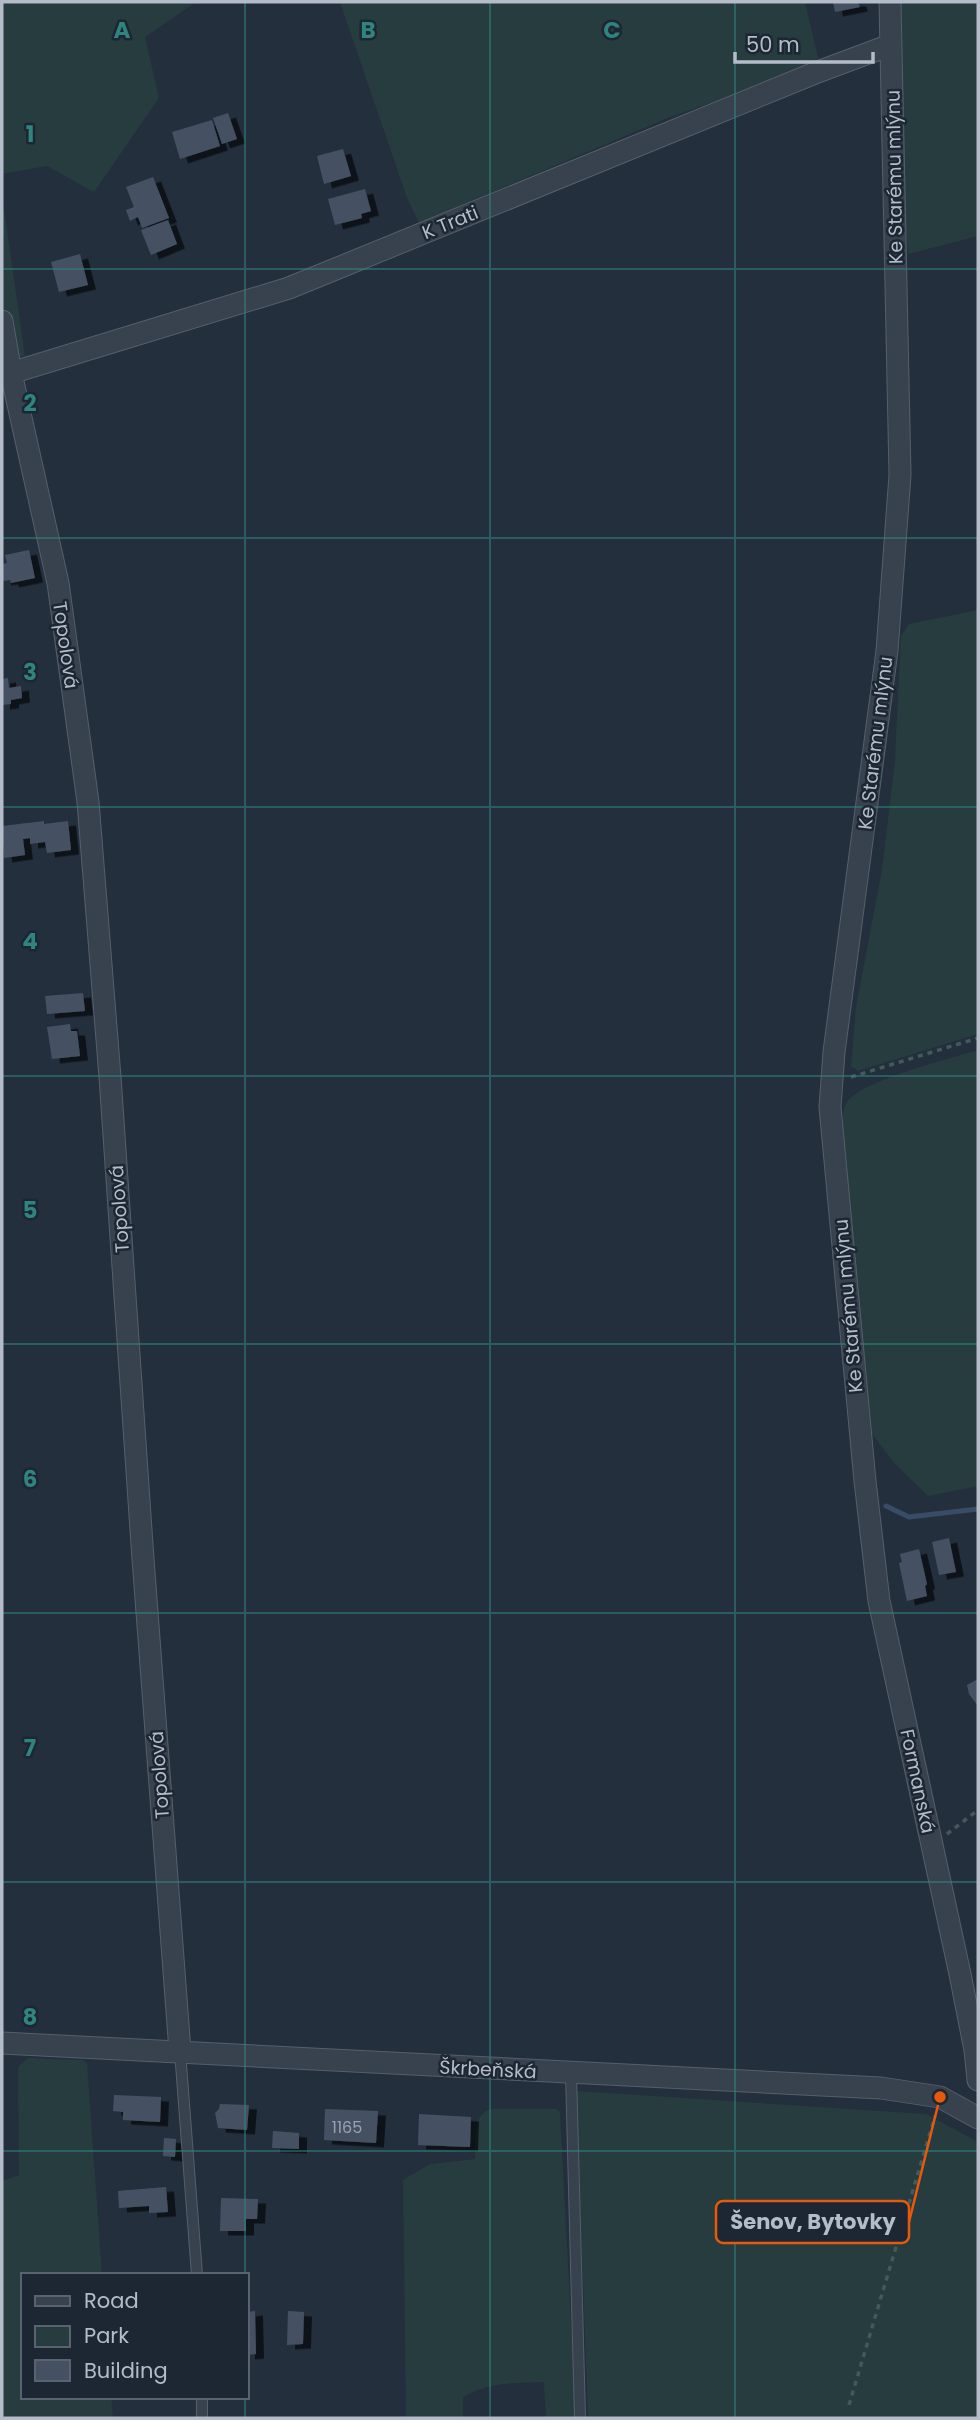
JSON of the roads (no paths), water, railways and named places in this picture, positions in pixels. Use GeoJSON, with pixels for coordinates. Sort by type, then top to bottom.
{"type":"FeatureCollection","features":[{"type":"Feature","properties":{"kind":"street","name":"Ke Starému mlýnu"},"geometry":{"type":"LineString","coordinates":[[864,1481],[830,1107],[887,651],[900,475],[890,2]]}},
{"type":"Feature","properties":{"kind":"street","name":"K Trati"},"geometry":{"type":"LineString","coordinates":[[6,374],[289,288],[815,73],[890,46]]}},
{"type":"Feature","properties":{"kind":"street","name":"Topolová"},"geometry":{"type":"LineString","coordinates":[[2,321],[6,374],[58,583],[88,802],[180,2051]]}},
{"type":"Feature","properties":{"kind":"street","name":"Formanská"},"geometry":{"type":"LineString","coordinates":[[864,1481],[879,1601],[975,2050],[978,2080]]}},
{"type":"Feature","properties":{"kind":"street","name":"Škrbeňská"},"geometry":{"type":"LineString","coordinates":[[2,2043],[881,2088],[940,2097],[974,2115]]}},
{"type":"Feature","properties":{"kind":"street"},"geometry":{"type":"LineString","coordinates":[[974,2115],[978,2092]]}},
{"type":"Feature","properties":{"kind":"lane"},"geometry":{"type":"LineString","coordinates":[[180,2051],[197,2273]]}},
{"type":"Feature","properties":{"kind":"lane"},"geometry":{"type":"LineString","coordinates":[[571,2073],[580,2418]]}},
{"type":"Feature","properties":{"kind":"lane"},"geometry":{"type":"LineString","coordinates":[[202,2399],[202,2418]]}},
{"type":"Feature","properties":{"kind":"waterway"},"geometry":{"type":"LineString","coordinates":[[886,1506],[909,1517],[978,1509]]}},
{"type":"Feature","properties":{"kind":"place","name":"Šenov, Bytovky"},"geometry":{"type":"Point","coordinates":[940,2097]}}]}
